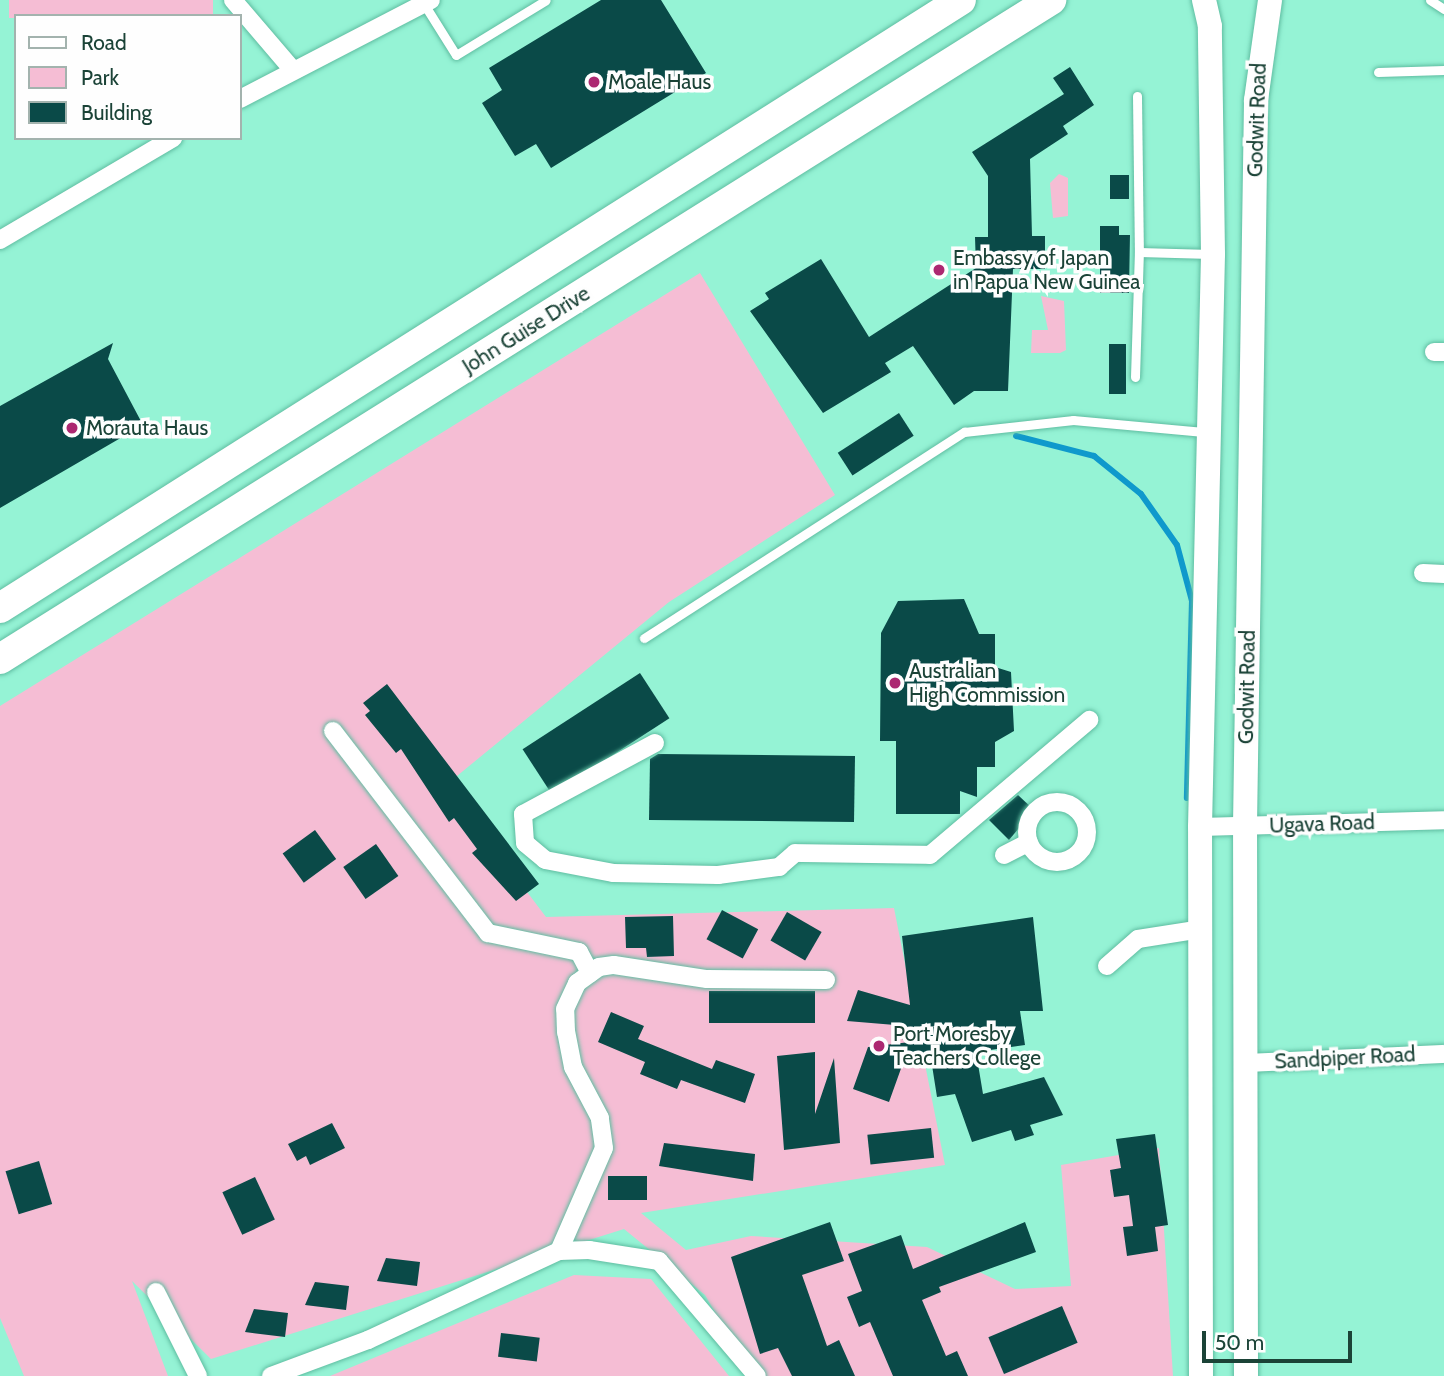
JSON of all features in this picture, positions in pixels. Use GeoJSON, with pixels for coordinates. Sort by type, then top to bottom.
{"type":"FeatureCollection","features":[{"type":"Feature","properties":{"kind":"highway"},"geometry":{"type":"LineString","coordinates":[[0,608],[961,0]]}},
{"type":"Feature","properties":{"kind":"highway","name":"John Guise Drive"},"geometry":{"type":"LineString","coordinates":[[0,659],[1051,0]]}},
{"type":"Feature","properties":{"kind":"main road","name":"Godwit Road"},"geometry":{"type":"LineString","coordinates":[[1201,1376],[1200,827],[1213,254],[1210,26],[1204,0]]}},
{"type":"Feature","properties":{"kind":"main road","name":"Godwit Road"},"geometry":{"type":"LineString","coordinates":[[1246,1376],[1245,826],[1256,100],[1270,0]]}},
{"type":"Feature","properties":{"kind":"street"},"geometry":{"type":"LineString","coordinates":[[233,0],[291,68]]}},
{"type":"Feature","properties":{"kind":"street"},"geometry":{"type":"LineString","coordinates":[[242,98],[291,68],[428,2]]}},
{"type":"Feature","properties":{"kind":"street"},"geometry":{"type":"LineString","coordinates":[[0,240],[170,140]]}},
{"type":"Feature","properties":{"kind":"street"},"geometry":{"type":"LineString","coordinates":[[1423,573],[1444,573]]}},
{"type":"Feature","properties":{"kind":"street"},"geometry":{"type":"LineString","coordinates":[[655,743],[523,814],[525,843],[545,860],[613,873],[719,875],[779,867],[795,853],[930,855],[1018,784],[1089,720]]}},
{"type":"Feature","properties":{"kind":"street"},"geometry":{"type":"LineString","coordinates":[[333,731],[488,933],[579,952],[590,973]]}},
{"type":"Feature","properties":{"kind":"street"},"geometry":{"type":"LineString","coordinates":[[1018,784],[1042,806]]}},
{"type":"Feature","properties":{"kind":"street"},"geometry":{"type":"LineString","coordinates":[[1058,802],[1079,812],[1086,827],[1083,846],[1060,861],[1041,857],[1029,842],[1027,826],[1042,806],[1058,802]]}},
{"type":"Feature","properties":{"kind":"street","name":"Ugava Road"},"geometry":{"type":"LineString","coordinates":[[1200,827],[1444,820]]}},
{"type":"Feature","properties":{"kind":"street"},"geometry":{"type":"LineString","coordinates":[[1004,855],[1029,842]]}},
{"type":"Feature","properties":{"kind":"street"},"geometry":{"type":"LineString","coordinates":[[1107,966],[1138,939],[1202,929]]}},
{"type":"Feature","properties":{"kind":"street"},"geometry":{"type":"LineString","coordinates":[[559,1251],[604,1148],[600,1118],[573,1067],[566,1032],[570,991],[590,973],[614,965],[707,979],[827,980]]}},
{"type":"Feature","properties":{"kind":"street","name":"Sandpiper Road"},"geometry":{"type":"LineString","coordinates":[[1245,1063],[1444,1054]]}},
{"type":"Feature","properties":{"kind":"street"},"geometry":{"type":"LineString","coordinates":[[271,1376],[368,1340],[559,1251],[610,1251],[659,1261],[757,1376]]}},
{"type":"Feature","properties":{"kind":"street"},"geometry":{"type":"LineString","coordinates":[[156,1293],[198,1376]]}},
{"type":"Feature","properties":{"kind":"lane"},"geometry":{"type":"LineString","coordinates":[[428,2],[456,55],[546,0]]}},
{"type":"Feature","properties":{"kind":"lane"},"geometry":{"type":"LineString","coordinates":[[1430,0],[1444,9]]}},
{"type":"Feature","properties":{"kind":"lane"},"geometry":{"type":"LineString","coordinates":[[1378,72],[1444,69]]}},
{"type":"Feature","properties":{"kind":"lane"},"geometry":{"type":"LineString","coordinates":[[1135,377],[1139,252],[1137,96]]}},
{"type":"Feature","properties":{"kind":"lane"},"geometry":{"type":"LineString","coordinates":[[1139,252],[1213,254]]}},
{"type":"Feature","properties":{"kind":"lane"},"geometry":{"type":"LineString","coordinates":[[644,638],[964,432],[1073,420],[1211,433]]}},
{"type":"Feature","properties":{"kind":"green space"},"geometry":{"type":"Polygon","coordinates":[[[9,0],[213,0],[213,14],[14,14],[14,18],[9,18],[9,0]]]}},
{"type":"Feature","properties":{"kind":"green space"},"geometry":{"type":"Polygon","coordinates":[[[1059,174],[1068,178],[1068,216],[1053,218],[1050,183],[1059,174]]]}},
{"type":"Feature","properties":{"kind":"green space"},"geometry":{"type":"Polygon","coordinates":[[[700,273],[835,495],[669,602],[446,785],[546,917],[894,908],[945,1165],[641,1213],[686,1250],[751,1236],[927,1247],[1015,1289],[1071,1286],[1061,1165],[1159,1148],[1173,1376],[751,1376],[705,1295],[624,1229],[211,1359],[132,1281],[168,1376],[24,1376],[0,1318],[0,706],[700,273]]]}},
{"type":"Feature","properties":{"kind":"green space"},"geometry":{"type":"Polygon","coordinates":[[[1041,296],[1064,301],[1066,350],[1060,353],[1031,353],[1032,330],[1048,330],[1041,296]]]}},
{"type":"Feature","properties":{"kind":"green space"},"geometry":{"type":"Polygon","coordinates":[[[574,1275],[651,1279],[729,1376],[330,1376],[574,1275]]]}},
{"type":"Feature","properties":{"kind":"building","name":"Moale Haus"},"geometry":{"type":"Polygon","coordinates":[[[601,0],[661,0],[706,73],[551,168],[536,144],[515,156],[482,103],[502,90],[489,68],[601,0]]]}},
{"type":"Feature","properties":{"kind":"building"},"geometry":{"type":"Polygon","coordinates":[[[1070,67],[1094,105],[1063,126],[1068,134],[1030,159],[1032,236],[1045,236],[1045,269],[1013,269],[1008,391],[974,391],[954,405],[913,346],[885,363],[891,372],[823,413],[750,311],[769,299],[765,293],[821,259],[869,337],[976,268],[975,237],[988,237],[988,176],[972,152],[1064,94],[1053,78],[1070,67]]]}},
{"type":"Feature","properties":{"kind":"building"},"geometry":{"type":"Polygon","coordinates":[[[1110,175],[1129,175],[1129,199],[1110,199],[1110,175]]]}},
{"type":"Feature","properties":{"kind":"building"},"geometry":{"type":"Polygon","coordinates":[[[1100,226],[1119,226],[1119,235],[1130,235],[1129,293],[1100,293],[1100,226]]]}},
{"type":"Feature","properties":{"kind":"building","name":"Morauta Haus"},"geometry":{"type":"Polygon","coordinates":[[[113,343],[108,359],[143,425],[0,508],[0,406],[113,343]]]}},
{"type":"Feature","properties":{"kind":"building"},"geometry":{"type":"Polygon","coordinates":[[[1109,344],[1126,344],[1126,394],[1109,394],[1109,344]]]}},
{"type":"Feature","properties":{"kind":"building"},"geometry":{"type":"Polygon","coordinates":[[[899,413],[914,436],[852,475],[838,453],[899,413]]]}},
{"type":"Feature","properties":{"kind":"building"},"geometry":{"type":"Polygon","coordinates":[[[964,599],[979,634],[995,634],[995,667],[1011,672],[1014,731],[995,742],[995,767],[977,767],[977,797],[960,791],[960,814],[896,814],[896,741],[880,741],[881,633],[898,601],[964,599]]]}},
{"type":"Feature","properties":{"kind":"building"},"geometry":{"type":"Polygon","coordinates":[[[640,673],[669,718],[552,795],[523,749],[640,673]]]}},
{"type":"Feature","properties":{"kind":"building"},"geometry":{"type":"Polygon","coordinates":[[[387,684],[539,884],[516,901],[472,853],[477,849],[454,818],[449,822],[401,749],[396,753],[365,715],[370,711],[363,703],[387,684]]]}},
{"type":"Feature","properties":{"kind":"building"},"geometry":{"type":"Polygon","coordinates":[[[658,754],[855,756],[854,822],[649,820],[650,759],[658,754]]]}},
{"type":"Feature","properties":{"kind":"building"},"geometry":{"type":"Polygon","coordinates":[[[1018,795],[1034,810],[1009,840],[989,820],[1018,795]]]}},
{"type":"Feature","properties":{"kind":"building"},"geometry":{"type":"Polygon","coordinates":[[[315,830],[336,859],[304,883],[283,854],[315,830]]]}},
{"type":"Feature","properties":{"kind":"building"},"geometry":{"type":"Polygon","coordinates":[[[376,844],[398,876],[366,899],[343,867],[376,844]]]}},
{"type":"Feature","properties":{"kind":"building"},"geometry":{"type":"Polygon","coordinates":[[[722,910],[758,929],[743,958],[707,939],[722,910]]]}},
{"type":"Feature","properties":{"kind":"building"},"geometry":{"type":"Polygon","coordinates":[[[787,912],[822,932],[805,961],[770,941],[787,912]]]}},
{"type":"Feature","properties":{"kind":"building"},"geometry":{"type":"Polygon","coordinates":[[[673,916],[674,956],[647,957],[646,948],[626,948],[625,917],[673,916]]]}},
{"type":"Feature","properties":{"kind":"building"},"geometry":{"type":"Polygon","coordinates":[[[1033,917],[1043,1011],[1020,1011],[1025,1045],[976,1052],[983,1094],[1044,1077],[1063,1115],[1030,1125],[1034,1135],[1015,1141],[1011,1130],[972,1142],[955,1094],[937,1097],[931,1059],[903,1063],[889,1102],[853,1089],[868,1047],[910,1042],[896,1037],[895,1025],[847,1021],[858,990],[910,1005],[902,936],[1033,917]]]}},
{"type":"Feature","properties":{"kind":"building"},"geometry":{"type":"Polygon","coordinates":[[[709,991],[815,991],[815,1023],[709,1023],[709,991]]]}},
{"type":"Feature","properties":{"kind":"building"},"geometry":{"type":"Polygon","coordinates":[[[611,1012],[644,1026],[638,1039],[712,1069],[716,1060],[755,1074],[745,1103],[681,1080],[677,1089],[640,1074],[645,1062],[598,1042],[611,1012]]]}},
{"type":"Feature","properties":{"kind":"building"},"geometry":{"type":"Polygon","coordinates":[[[815,1052],[815,1114],[834,1058],[840,1143],[784,1150],[777,1056],[815,1052]]]}},
{"type":"Feature","properties":{"kind":"building"},"geometry":{"type":"Polygon","coordinates":[[[332,1123],[345,1148],[310,1165],[306,1156],[297,1161],[288,1144],[332,1123]]]}},
{"type":"Feature","properties":{"kind":"building"},"geometry":{"type":"Polygon","coordinates":[[[931,1128],[934,1158],[870,1165],[867,1135],[931,1128]]]}},
{"type":"Feature","properties":{"kind":"building"},"geometry":{"type":"Polygon","coordinates":[[[1155,1134],[1168,1225],[1155,1227],[1158,1251],[1127,1256],[1123,1227],[1133,1226],[1129,1195],[1114,1197],[1110,1170],[1121,1168],[1116,1139],[1155,1134]]]}},
{"type":"Feature","properties":{"kind":"building"},"geometry":{"type":"Polygon","coordinates":[[[664,1143],[755,1154],[753,1181],[659,1166],[664,1143]]]}},
{"type":"Feature","properties":{"kind":"building"},"geometry":{"type":"Polygon","coordinates":[[[39,1161],[52,1204],[19,1214],[6,1171],[39,1161]]]}},
{"type":"Feature","properties":{"kind":"building"},"geometry":{"type":"Polygon","coordinates":[[[608,1176],[647,1176],[647,1200],[608,1200],[608,1176]]]}},
{"type":"Feature","properties":{"kind":"building"},"geometry":{"type":"Polygon","coordinates":[[[255,1177],[275,1220],[242,1235],[222,1192],[255,1177]]]}},
{"type":"Feature","properties":{"kind":"building"},"geometry":{"type":"Polygon","coordinates":[[[830,1222],[844,1261],[802,1275],[827,1346],[839,1340],[855,1376],[792,1376],[778,1348],[760,1354],[731,1257],[830,1222]]]}},
{"type":"Feature","properties":{"kind":"building"},"geometry":{"type":"Polygon","coordinates":[[[1025,1222],[1036,1252],[939,1287],[941,1292],[922,1300],[946,1356],[957,1351],[968,1376],[893,1376],[870,1322],[859,1327],[847,1297],[862,1291],[848,1254],[901,1235],[913,1269],[1025,1222]]]}},
{"type":"Feature","properties":{"kind":"building"},"geometry":{"type":"Polygon","coordinates":[[[386,1258],[420,1262],[417,1286],[377,1281],[386,1258]]]}},
{"type":"Feature","properties":{"kind":"building"},"geometry":{"type":"Polygon","coordinates":[[[315,1282],[349,1286],[346,1310],[305,1305],[315,1282]]]}},
{"type":"Feature","properties":{"kind":"building"},"geometry":{"type":"Polygon","coordinates":[[[1062,1306],[1078,1343],[1004,1374],[988,1337],[1062,1306]]]}},
{"type":"Feature","properties":{"kind":"building"},"geometry":{"type":"Polygon","coordinates":[[[254,1309],[288,1313],[285,1337],[245,1332],[254,1309]]]}},
{"type":"Feature","properties":{"kind":"building"},"geometry":{"type":"Polygon","coordinates":[[[501,1333],[540,1338],[537,1362],[498,1357],[501,1333]]]}},
{"type":"Feature","properties":{"kind":"waterway"},"geometry":{"type":"LineString","coordinates":[[1016,436],[1094,456],[1141,494],[1177,545],[1192,601],[1187,798]]}},
{"type":"Feature","properties":{"kind":"place","name":"Moale Haus"},"geometry":{"type":"Point","coordinates":[594,82]}},
{"type":"Feature","properties":{"kind":"place","name":"Embassy of Japan in Papua New Guinea"},"geometry":{"type":"Point","coordinates":[939,270]}},
{"type":"Feature","properties":{"kind":"place","name":"Morauta Haus"},"geometry":{"type":"Point","coordinates":[72,428]}},
{"type":"Feature","properties":{"kind":"place","name":"Australian High Commission"},"geometry":{"type":"Point","coordinates":[895,683]}},
{"type":"Feature","properties":{"kind":"place","name":"Port Moresby Teachers College"},"geometry":{"type":"Point","coordinates":[879,1046]}}]}
